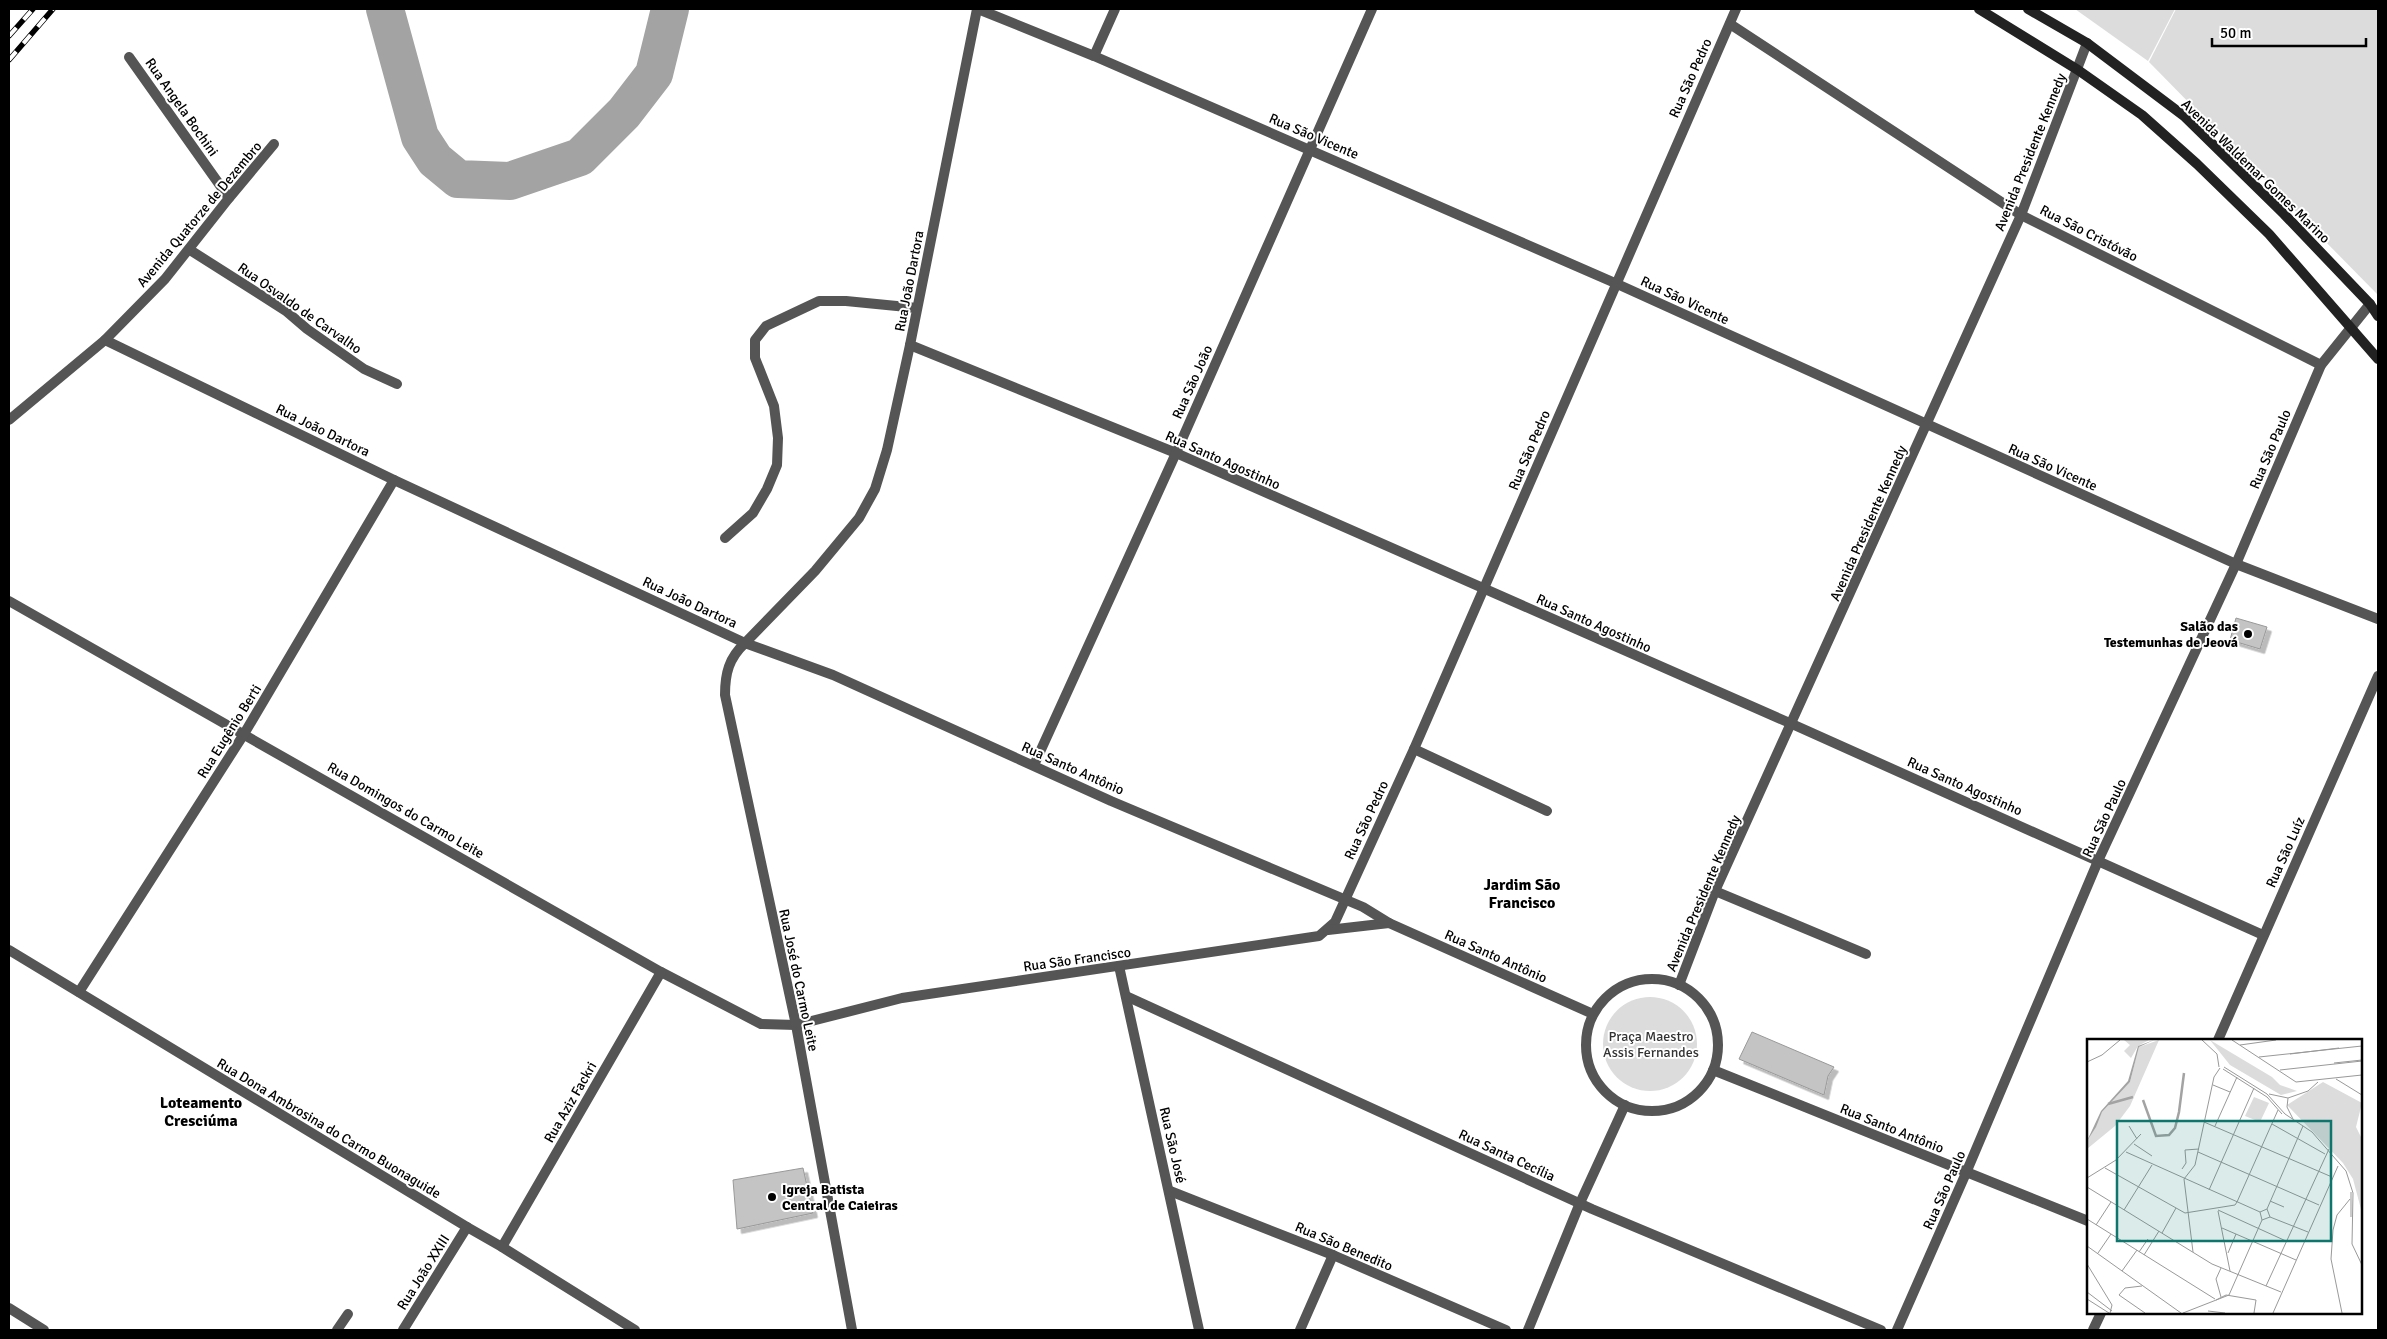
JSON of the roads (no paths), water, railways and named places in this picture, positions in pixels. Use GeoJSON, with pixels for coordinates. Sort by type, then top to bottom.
{"type":"FeatureCollection","features":[{"type":"Feature","properties":{"kind":"main road"},"geometry":{"type":"LineString","coordinates":[[1978,9],[2078,70],[2142,115],[2197,164],[2269,234],[2378,359]]}},
{"type":"Feature","properties":{"kind":"main road","name":"Avenida Waldemar Gomes Marino"},"geometry":{"type":"LineString","coordinates":[[2028,9],[2086,43],[2184,116],[2284,214],[2370,304],[2378,316]]}},
{"type":"Feature","properties":{"kind":"street","name":"Rua São Vicente"},"geometry":{"type":"LineString","coordinates":[[977,9],[1094,56],[1616,283],[2236,564],[2378,619]]}},
{"type":"Feature","properties":{"kind":"street","name":"Rua João Dartora"},"geometry":{"type":"LineString","coordinates":[[105,340],[394,480],[745,642],[815,571],[859,518],[875,489],[887,450],[910,345],[977,9]]}},
{"type":"Feature","properties":{"kind":"street"},"geometry":{"type":"LineString","coordinates":[[1094,56],[1115,9]]}},
{"type":"Feature","properties":{"kind":"street","name":"Rua São João"},"geometry":{"type":"LineString","coordinates":[[1034,765],[1176,453],[1372,9]]}},
{"type":"Feature","properties":{"kind":"street","name":"Rua São Pedro"},"geometry":{"type":"LineString","coordinates":[[1345,901],[1484,590],[1736,9]]}},
{"type":"Feature","properties":{"kind":"street","name":"Rua São Cristóvão"},"geometry":{"type":"LineString","coordinates":[[1730,24],[2022,215],[2321,365]]}},
{"type":"Feature","properties":{"kind":"street","name":"Avenida Presidente Kennedy"},"geometry":{"type":"LineString","coordinates":[[1679,985],[1715,891],[2022,215],[2078,70],[2086,43]]}},
{"type":"Feature","properties":{"kind":"street","name":"Rua Angela Bochini"},"geometry":{"type":"LineString","coordinates":[[129,57],[229,198]]}},
{"type":"Feature","properties":{"kind":"street","name":"Avenida Quatorze de Dezembro"},"geometry":{"type":"LineString","coordinates":[[9,420],[105,340],[160,285],[274,144]]}},
{"type":"Feature","properties":{"kind":"street","name":"Rua Osvaldo de Carvalho"},"geometry":{"type":"LineString","coordinates":[[190,250],[278,306],[364,369],[396,384]]}},
{"type":"Feature","properties":{"kind":"street"},"geometry":{"type":"LineString","coordinates":[[725,538],[753,512],[767,489],[777,465],[778,438],[774,406],[765,378],[755,358],[755,340],[766,326],[819,301],[846,301],[917,308]]}},
{"type":"Feature","properties":{"kind":"street","name":"Rua São Paulo"},"geometry":{"type":"LineString","coordinates":[[1897,1330],[1966,1173],[2098,861],[2236,564],[2321,365],[2370,304]]}},
{"type":"Feature","properties":{"kind":"street","name":"Rua Santo Agostinho"},"geometry":{"type":"LineString","coordinates":[[910,345],[1176,453],[1792,724],[2264,935]]}},
{"type":"Feature","properties":{"kind":"street","name":"Rua Eugênio Berti"},"geometry":{"type":"LineString","coordinates":[[79,992],[244,734],[394,480]]}},
{"type":"Feature","properties":{"kind":"street","name":"Rua Domingos do Carmo Leite"},"geometry":{"type":"LineString","coordinates":[[9,602],[661,972],[761,1024],[796,1026]]}},
{"type":"Feature","properties":{"kind":"street","name":"Rua Santo Antônio"},"geometry":{"type":"LineString","coordinates":[[745,642],[833,675],[1111,801],[1362,907],[1389,923],[1593,1014]]}},
{"type":"Feature","properties":{"kind":"street","name":"Rua José do Carmo Leite"},"geometry":{"type":"LineString","coordinates":[[745,642],[734,653],[728,666],[725,695],[796,1026],[852,1330]]}},
{"type":"Feature","properties":{"kind":"street","name":"Rua São Luíz"},"geometry":{"type":"LineString","coordinates":[[2218,1039],[2378,676]]}},
{"type":"Feature","properties":{"kind":"street"},"geometry":{"type":"LineString","coordinates":[[1414,749],[1547,811]]}},
{"type":"Feature","properties":{"kind":"street"},"geometry":{"type":"LineString","coordinates":[[1715,891],[1866,954]]}},
{"type":"Feature","properties":{"kind":"street"},"geometry":{"type":"LineString","coordinates":[[1328,930],[1335,922],[1345,901]]}},
{"type":"Feature","properties":{"kind":"street"},"geometry":{"type":"LineString","coordinates":[[1328,930],[1389,923]]}},
{"type":"Feature","properties":{"kind":"street","name":"Rua São Francisco"},"geometry":{"type":"LineString","coordinates":[[796,1026],[902,998],[1319,936],[1328,930]]}},
{"type":"Feature","properties":{"kind":"street","name":"Rua Dona Ambrosina do Carmo Buonaguide"},"geometry":{"type":"LineString","coordinates":[[9,950],[502,1247],[635,1330]]}},
{"type":"Feature","properties":{"kind":"street","name":"Rua São José"},"geometry":{"type":"LineString","coordinates":[[1119,966],[1170,1191],[1199,1330]]}},
{"type":"Feature","properties":{"kind":"street","name":"Rua Aziz Fackri"},"geometry":{"type":"LineString","coordinates":[[502,1247],[661,972]]}},
{"type":"Feature","properties":{"kind":"street"},"geometry":{"type":"LineString","coordinates":[[1644,980],[1665,981],[1679,985],[1700,1000],[1711,1016],[1717,1033],[1718,1052],[1713,1070],[1702,1089],[1685,1103],[1664,1110],[1642,1111],[1625,1105],[1604,1092],[1592,1075],[1586,1055],[1586,1034],[1593,1014],[1606,997],[1624,985],[1644,980]]}},
{"type":"Feature","properties":{"kind":"street","name":"Rua Santa Cecília"},"geometry":{"type":"LineString","coordinates":[[1126,996],[1580,1203],[1881,1330]]}},
{"type":"Feature","properties":{"kind":"street","name":"Rua Santo Antônio"},"geometry":{"type":"LineString","coordinates":[[1713,1070],[2087,1221]]}},
{"type":"Feature","properties":{"kind":"street"},"geometry":{"type":"LineString","coordinates":[[1528,1330],[1580,1203],[1625,1105]]}},
{"type":"Feature","properties":{"kind":"street","name":"Rua São Benedito"},"geometry":{"type":"LineString","coordinates":[[1170,1191],[1333,1254],[1506,1330]]}},
{"type":"Feature","properties":{"kind":"street","name":"Rua João XXIII"},"geometry":{"type":"LineString","coordinates":[[403,1330],[467,1227]]}},
{"type":"Feature","properties":{"kind":"street"},"geometry":{"type":"LineString","coordinates":[[1300,1330],[1333,1254]]}},
{"type":"Feature","properties":{"kind":"street"},"geometry":{"type":"LineString","coordinates":[[9,1308],[44,1330]]}},
{"type":"Feature","properties":{"kind":"street"},"geometry":{"type":"LineString","coordinates":[[337,1330],[348,1314]]}},
{"type":"Feature","properties":{"kind":"street"},"geometry":{"type":"LineString","coordinates":[[2094,1330],[2101,1314]]}},
{"type":"Feature","properties":{"kind":"waterway"},"geometry":{"type":"LineString","coordinates":[[385,9],[420,137],[435,160],[458,179],[510,181],[580,157],[624,113],[654,74],[670,9]]}},
{"type":"Feature","properties":{"kind":"railway"},"geometry":{"type":"LineString","coordinates":[[9,36],[33,9]]}},
{"type":"Feature","properties":{"kind":"railway"},"geometry":{"type":"LineString","coordinates":[[9,60],[53,9]]}},
{"type":"Feature","properties":{"kind":"place","name":"Salão das Testemunhas de Jeová"},"geometry":{"type":"Point","coordinates":[2248,634]}},
{"type":"Feature","properties":{"kind":"place","name":"Igreja Batista Central de Caieiras"},"geometry":{"type":"Point","coordinates":[772,1197]}},
{"type":"Feature","properties":{"kind":"district","name":"Jardim São Francisco"},"geometry":{"type":"Point","coordinates":[1522,893]}},
{"type":"Feature","properties":{"kind":"district","name":"Loteamento Cresciúma"},"geometry":{"type":"Point","coordinates":[201,1111]}},
{"type":"Feature","properties":{"kind":"park label","name":"Praça Maestro Assis Fernandes"},"geometry":{"type":"Point","coordinates":[1651,1044]}}]}
